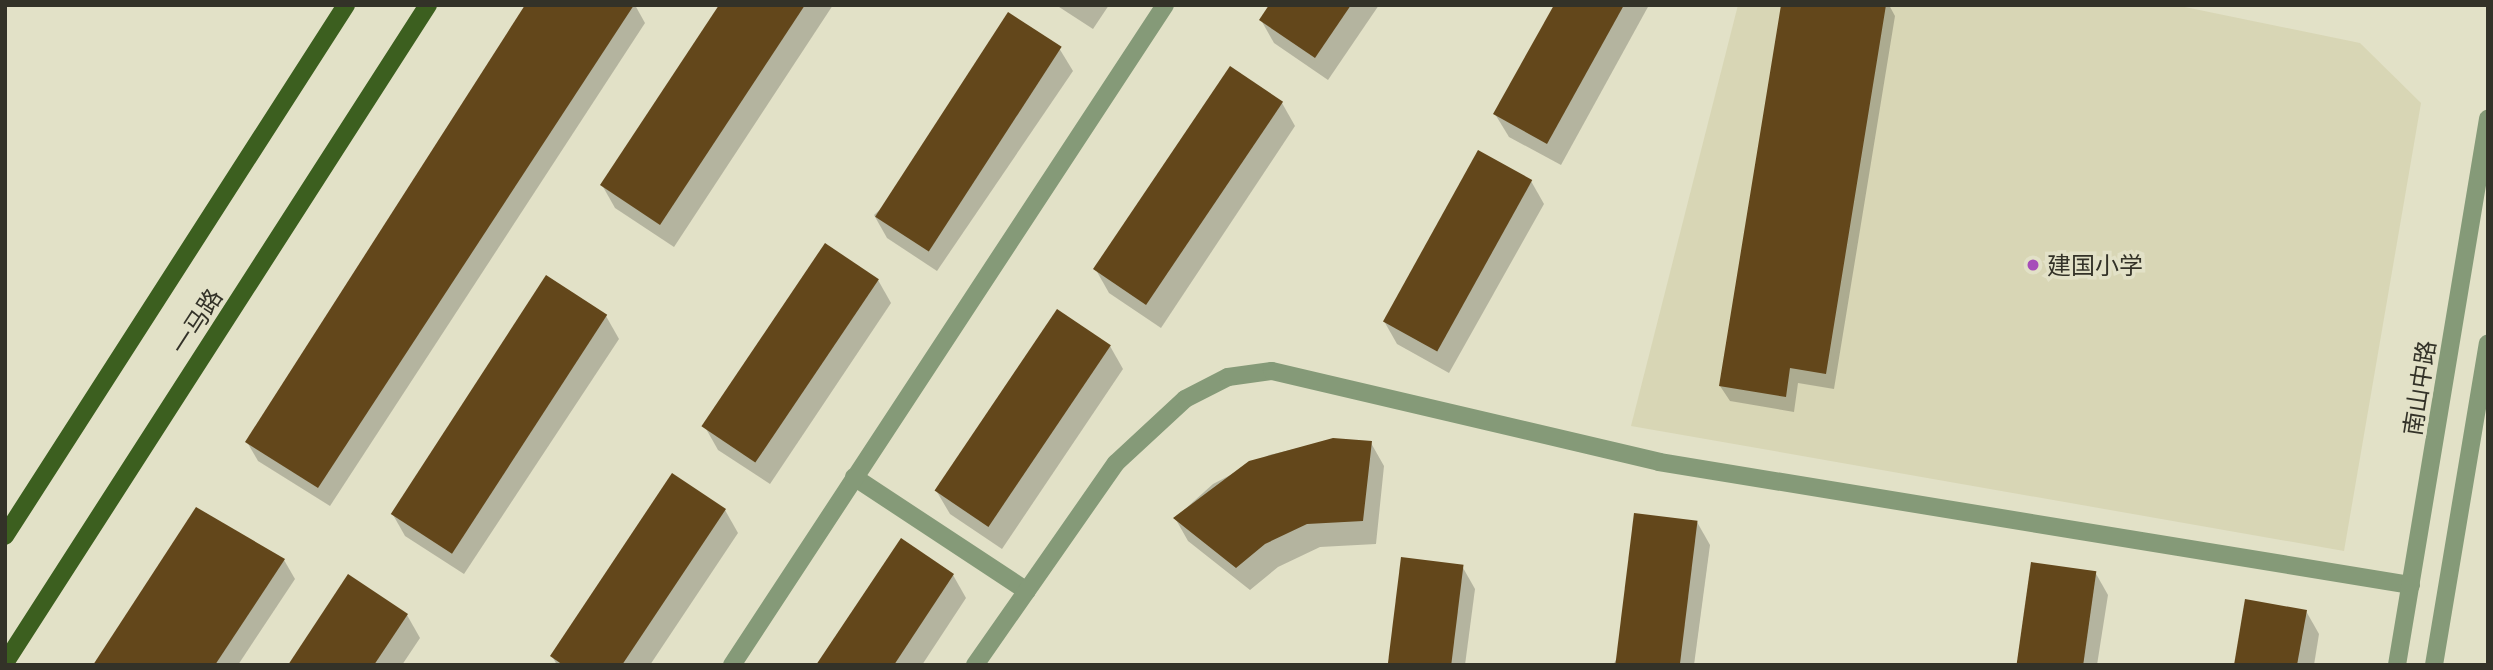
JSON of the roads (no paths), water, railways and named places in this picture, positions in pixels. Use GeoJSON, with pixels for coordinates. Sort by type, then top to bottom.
{"type":"FeatureCollection","features":[{"type":"Feature","properties":{"kind":"main road","name":"一马路"},"geometry":{"type":"LineString","coordinates":[[5,536],[346,5]]}},
{"type":"Feature","properties":{"kind":"main road","name":"一马路"},"geometry":{"type":"LineString","coordinates":[[5,663],[428,5]]}},
{"type":"Feature","properties":{"kind":"street"},"geometry":{"type":"LineString","coordinates":[[732,665],[1165,5]]}},
{"type":"Feature","properties":{"kind":"street","name":"南山中路"},"geometry":{"type":"LineString","coordinates":[[2397,665],[2488,119]]}},
{"type":"Feature","properties":{"kind":"street"},"geometry":{"type":"LineString","coordinates":[[2434,665],[2488,344]]}},
{"type":"Feature","properties":{"kind":"street"},"geometry":{"type":"LineString","coordinates":[[975,665],[1116,464],[1185,399],[1228,377],[1272,371],[1659,462],[2411,585]]}},
{"type":"Feature","properties":{"kind":"street"},"geometry":{"type":"LineString","coordinates":[[854,477],[1027,590]]}},
{"type":"Feature","properties":{"kind":"place","name":"建国小学"},"geometry":{"type":"Point","coordinates":[2033,265]}}]}
